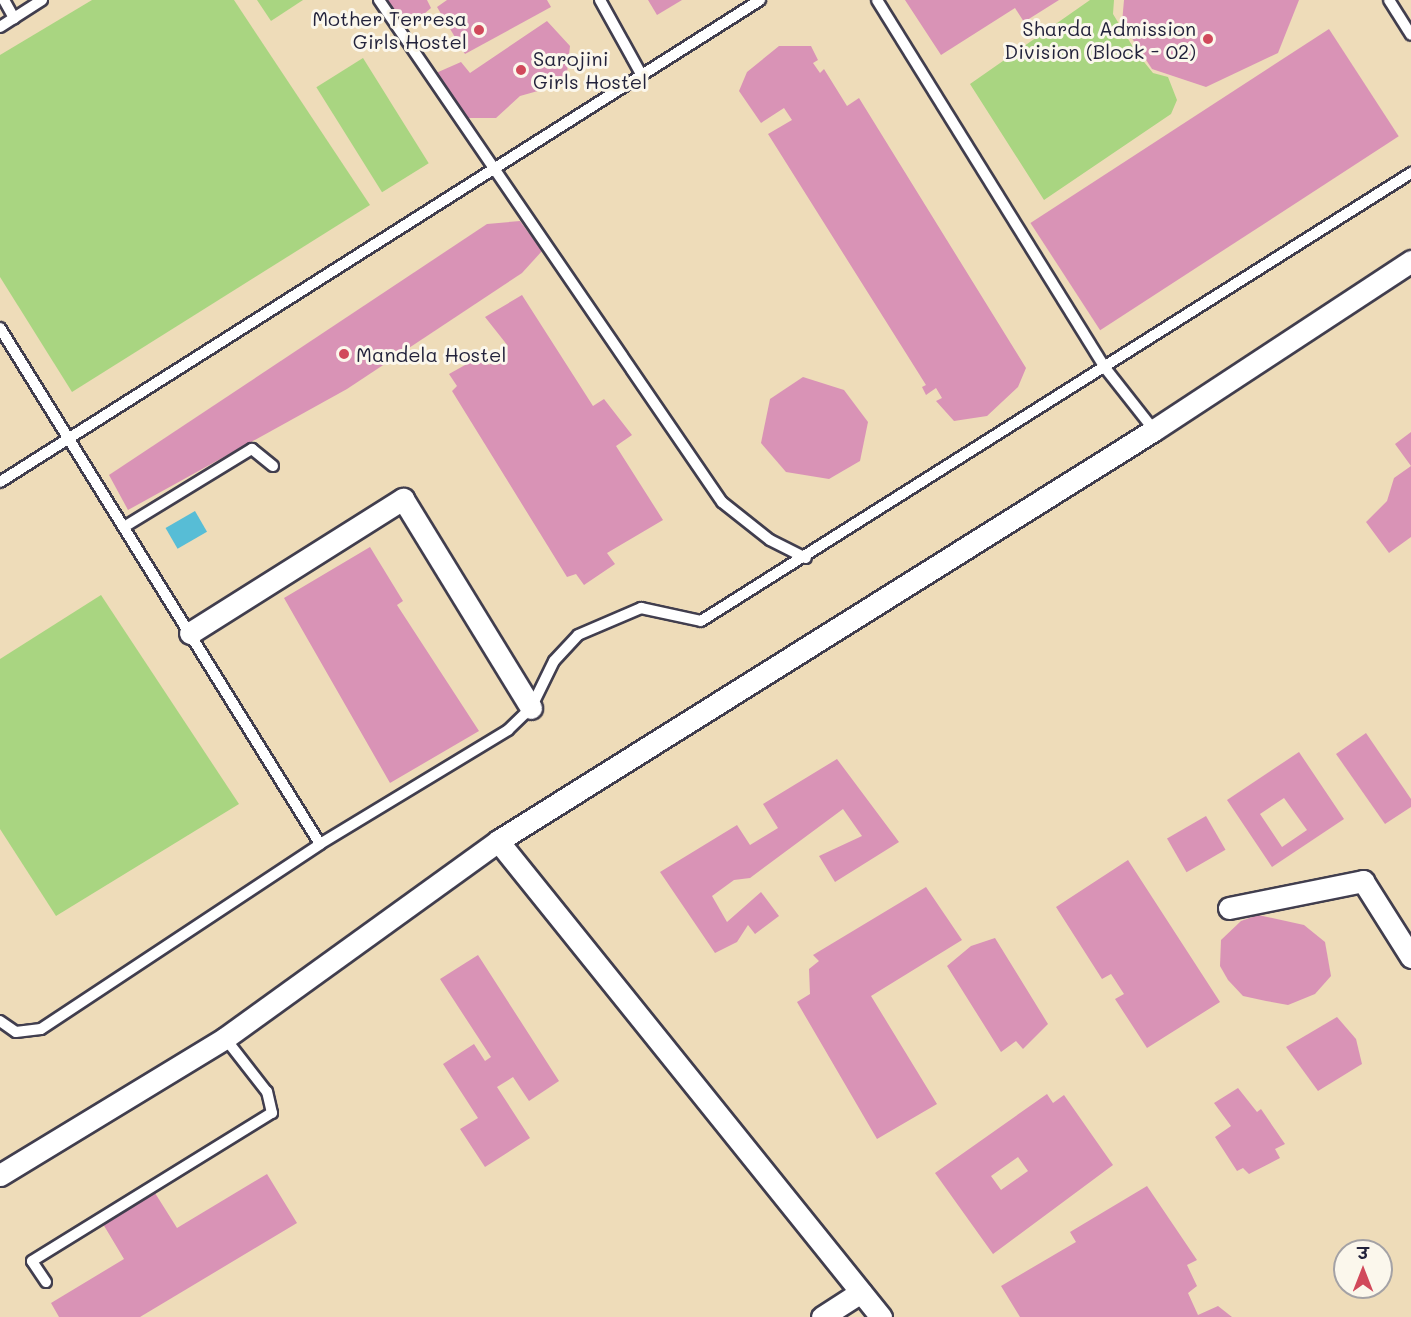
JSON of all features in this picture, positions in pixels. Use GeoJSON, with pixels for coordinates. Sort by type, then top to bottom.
{"type":"FeatureCollection","features":[{"type":"Feature","properties":{"kind":"street"},"geometry":{"type":"LineString","coordinates":[[0,1175],[225,1038],[498,841],[1154,430],[1411,261]]}},
{"type":"Feature","properties":{"kind":"street"},"geometry":{"type":"LineString","coordinates":[[190,633],[403,499],[531,708]]}},
{"type":"Feature","properties":{"kind":"street"},"geometry":{"type":"LineString","coordinates":[[498,841],[881,1317]]}},
{"type":"Feature","properties":{"kind":"street"},"geometry":{"type":"LineString","coordinates":[[1229,908],[1363,881],[1411,957]]}},
{"type":"Feature","properties":{"kind":"street"},"geometry":{"type":"LineString","coordinates":[[822,1317],[861,1292]]}},
{"type":"Feature","properties":{"kind":"lane"},"geometry":{"type":"LineString","coordinates":[[4,0],[14,18]]}},
{"type":"Feature","properties":{"kind":"lane"},"geometry":{"type":"LineString","coordinates":[[0,27],[42,0]]}},
{"type":"Feature","properties":{"kind":"lane"},"geometry":{"type":"LineString","coordinates":[[379,0],[489,169],[722,502],[770,540],[806,558]]}},
{"type":"Feature","properties":{"kind":"lane"},"geometry":{"type":"LineString","coordinates":[[600,0],[641,74]]}},
{"type":"Feature","properties":{"kind":"lane"},"geometry":{"type":"LineString","coordinates":[[0,483],[489,169],[760,0]]}},
{"type":"Feature","properties":{"kind":"lane"},"geometry":{"type":"LineString","coordinates":[[877,0],[1106,369],[1154,430]]}},
{"type":"Feature","properties":{"kind":"lane"},"geometry":{"type":"LineString","coordinates":[[1389,0],[1411,35]]}},
{"type":"Feature","properties":{"kind":"lane"},"geometry":{"type":"LineString","coordinates":[[0,1021],[16,1032],[41,1029],[320,844],[508,730],[531,708],[554,661],[578,634],[641,608],[701,621],[806,558],[1106,369],[1411,173]]}},
{"type":"Feature","properties":{"kind":"lane"},"geometry":{"type":"LineString","coordinates":[[0,328],[320,844]]}},
{"type":"Feature","properties":{"kind":"lane"},"geometry":{"type":"LineString","coordinates":[[124,527],[252,449],[273,465]]}},
{"type":"Feature","properties":{"kind":"lane"},"geometry":{"type":"LineString","coordinates":[[46,1282],[32,1261],[272,1113],[267,1092],[225,1038]]}},
{"type":"Feature","properties":{"kind":"green space"},"geometry":{"type":"Polygon","coordinates":[[[92,0],[234,0],[370,205],[72,392],[0,277],[0,55],[92,0]]]}},
{"type":"Feature","properties":{"kind":"green space"},"geometry":{"type":"Polygon","coordinates":[[[257,0],[303,0],[271,21],[257,0]]]}},
{"type":"Feature","properties":{"kind":"green space"},"geometry":{"type":"Polygon","coordinates":[[[1090,0],[1114,0],[1113,14],[1136,52],[1153,73],[1168,77],[1177,100],[1171,114],[1044,200],[970,84],[1090,0]]]}},
{"type":"Feature","properties":{"kind":"green space"},"geometry":{"type":"Polygon","coordinates":[[[363,58],[429,163],[382,192],[316,87],[363,58]]]}},
{"type":"Feature","properties":{"kind":"green space"},"geometry":{"type":"Polygon","coordinates":[[[101,595],[239,804],[56,916],[0,829],[0,659],[101,595]]]}},
{"type":"Feature","properties":{"kind":"water"},"geometry":{"type":"Polygon","coordinates":[[[195,511],[207,532],[178,549],[166,528],[195,511]]]}},
{"type":"Feature","properties":{"kind":"building"},"geometry":{"type":"Polygon","coordinates":[[[384,0],[427,0],[431,8],[409,27],[399,24],[384,0]]]}},
{"type":"Feature","properties":{"kind":"building","name":"Mother Terresa Girls Hostel"},"geometry":{"type":"Polygon","coordinates":[[[447,0],[547,0],[551,7],[465,54],[437,7],[447,0]]]}},
{"type":"Feature","properties":{"kind":"building"},"geometry":{"type":"Polygon","coordinates":[[[648,0],[682,0],[657,15],[648,0]]]}},
{"type":"Feature","properties":{"kind":"building"},"geometry":{"type":"Polygon","coordinates":[[[905,0],[1059,0],[1024,22],[1015,8],[941,55],[905,0]]]}},
{"type":"Feature","properties":{"kind":"building","name":"Sharda Admission Division (Block - 02)"},"geometry":{"type":"Polygon","coordinates":[[[1124,0],[1299,0],[1278,53],[1206,87],[1152,69],[1122,23],[1124,0]]]}},
{"type":"Feature","properties":{"kind":"building","name":"Sarojini Girls Hostel"},"geometry":{"type":"Polygon","coordinates":[[[547,21],[570,46],[567,73],[552,87],[520,96],[496,118],[465,118],[436,73],[461,62],[470,73],[547,21]]]}},
{"type":"Feature","properties":{"kind":"building"},"geometry":{"type":"Polygon","coordinates":[[[1329,29],[1399,136],[1100,330],[1030,223],[1329,29]]]}},
{"type":"Feature","properties":{"kind":"building"},"geometry":{"type":"Polygon","coordinates":[[[779,46],[811,46],[818,60],[813,63],[820,73],[824,69],[847,106],[859,98],[1026,368],[1018,387],[987,416],[954,421],[936,401],[942,398],[936,388],[926,395],[922,387],[926,385],[768,134],[792,120],[784,108],[761,123],[739,91],[747,72],[779,46]]]}},
{"type":"Feature","properties":{"kind":"building","name":"Mandela Hostel"},"geometry":{"type":"Polygon","coordinates":[[[520,221],[542,251],[522,273],[347,389],[128,510],[109,475],[487,224],[520,221]]]}},
{"type":"Feature","properties":{"kind":"building"},"geometry":{"type":"Polygon","coordinates":[[[522,295],[593,406],[604,399],[632,435],[616,446],[663,520],[607,553],[615,564],[584,585],[576,574],[567,577],[452,391],[457,386],[449,374],[483,355],[489,365],[508,346],[485,317],[522,295]]]}},
{"type":"Feature","properties":{"kind":"building"},"geometry":{"type":"Polygon","coordinates":[[[803,377],[844,390],[868,422],[860,461],[829,479],[786,472],[761,443],[770,399],[803,377]]]}},
{"type":"Feature","properties":{"kind":"building"},"geometry":{"type":"Polygon","coordinates":[[[1411,432],[1411,466],[1395,444],[1411,432]]]}},
{"type":"Feature","properties":{"kind":"building"},"geometry":{"type":"Polygon","coordinates":[[[1411,466],[1411,537],[1389,553],[1366,522],[1387,501],[1394,478],[1411,466]]]}},
{"type":"Feature","properties":{"kind":"building"},"geometry":{"type":"Polygon","coordinates":[[[370,547],[403,601],[397,605],[479,731],[390,783],[284,598],[370,547]]]}},
{"type":"Feature","properties":{"kind":"building"},"geometry":{"type":"Polygon","coordinates":[[[1366,733],[1411,799],[1411,807],[1385,824],[1336,754],[1366,733]]]}},
{"type":"Feature","properties":{"kind":"building"},"geometry":{"type":"Polygon","coordinates":[[[1299,752],[1344,819],[1272,867],[1227,800],[1299,752]],[[1284,798],[1260,814],[1282,847],[1307,830],[1284,798]]]}},
{"type":"Feature","properties":{"kind":"building"},"geometry":{"type":"Polygon","coordinates":[[[837,759],[899,842],[835,882],[819,856],[862,836],[843,809],[750,878],[734,880],[712,896],[727,922],[761,892],[779,916],[755,934],[748,925],[737,942],[715,953],[660,872],[737,825],[750,845],[778,828],[763,804],[837,759]]]}},
{"type":"Feature","properties":{"kind":"building"},"geometry":{"type":"Polygon","coordinates":[[[1206,816],[1226,850],[1187,872],[1167,839],[1206,816]]]}},
{"type":"Feature","properties":{"kind":"building"},"geometry":{"type":"Polygon","coordinates":[[[1128,860],[1220,1002],[1147,1048],[1115,999],[1124,994],[1111,974],[1102,979],[1056,907],[1128,860]]]}},
{"type":"Feature","properties":{"kind":"building"},"geometry":{"type":"Polygon","coordinates":[[[926,887],[962,940],[871,996],[937,1104],[877,1139],[797,1002],[810,994],[809,969],[819,961],[813,955],[926,887]]]}},
{"type":"Feature","properties":{"kind":"building"},"geometry":{"type":"Polygon","coordinates":[[[1258,915],[1304,925],[1325,942],[1331,976],[1315,994],[1288,1005],[1243,996],[1228,980],[1220,966],[1221,940],[1241,921],[1258,915]]]}},
{"type":"Feature","properties":{"kind":"building"},"geometry":{"type":"Polygon","coordinates":[[[995,938],[1048,1024],[1023,1049],[1016,1041],[1001,1052],[947,966],[971,946],[995,938]]]}},
{"type":"Feature","properties":{"kind":"building"},"geometry":{"type":"Polygon","coordinates":[[[478,955],[559,1081],[529,1101],[513,1077],[497,1087],[530,1138],[485,1167],[460,1129],[478,1118],[443,1064],[474,1044],[485,1061],[491,1057],[440,979],[478,955]]]}},
{"type":"Feature","properties":{"kind":"building"},"geometry":{"type":"Polygon","coordinates":[[[1337,1017],[1356,1039],[1362,1064],[1318,1091],[1286,1047],[1337,1017]]]}},
{"type":"Feature","properties":{"kind":"building"},"geometry":{"type":"Polygon","coordinates":[[[1238,1088],[1257,1112],[1261,1109],[1285,1144],[1275,1149],[1280,1158],[1249,1174],[1243,1168],[1237,1171],[1215,1137],[1231,1126],[1214,1103],[1238,1088]]]}},
{"type":"Feature","properties":{"kind":"building"},"geometry":{"type":"Polygon","coordinates":[[[1047,1094],[1053,1103],[1064,1095],[1113,1165],[993,1254],[935,1173],[1047,1094]],[[1018,1157],[991,1176],[1001,1190],[1028,1171],[1018,1157]]]}},
{"type":"Feature","properties":{"kind":"building"},"geometry":{"type":"Polygon","coordinates":[[[267,1174],[297,1223],[140,1317],[59,1317],[51,1303],[124,1259],[103,1224],[155,1193],[177,1228],[267,1174]]]}},
{"type":"Feature","properties":{"kind":"building"},"geometry":{"type":"Polygon","coordinates":[[[1147,1186],[1197,1260],[1187,1265],[1197,1286],[1188,1293],[1198,1315],[1218,1306],[1232,1317],[1020,1317],[1001,1286],[1076,1242],[1070,1232],[1147,1186]]]}},
{"type":"Feature","properties":{"kind":"place","name":"Mother Terresa Girls Hostel"},"geometry":{"type":"Point","coordinates":[479,30]}},
{"type":"Feature","properties":{"kind":"place","name":"Sharda Admission Division (Block - 02)"},"geometry":{"type":"Point","coordinates":[1208,39]}},
{"type":"Feature","properties":{"kind":"place","name":"Sarojini Girls Hostel"},"geometry":{"type":"Point","coordinates":[521,70]}},
{"type":"Feature","properties":{"kind":"place","name":"Mandela Hostel"},"geometry":{"type":"Point","coordinates":[344,354]}}]}
